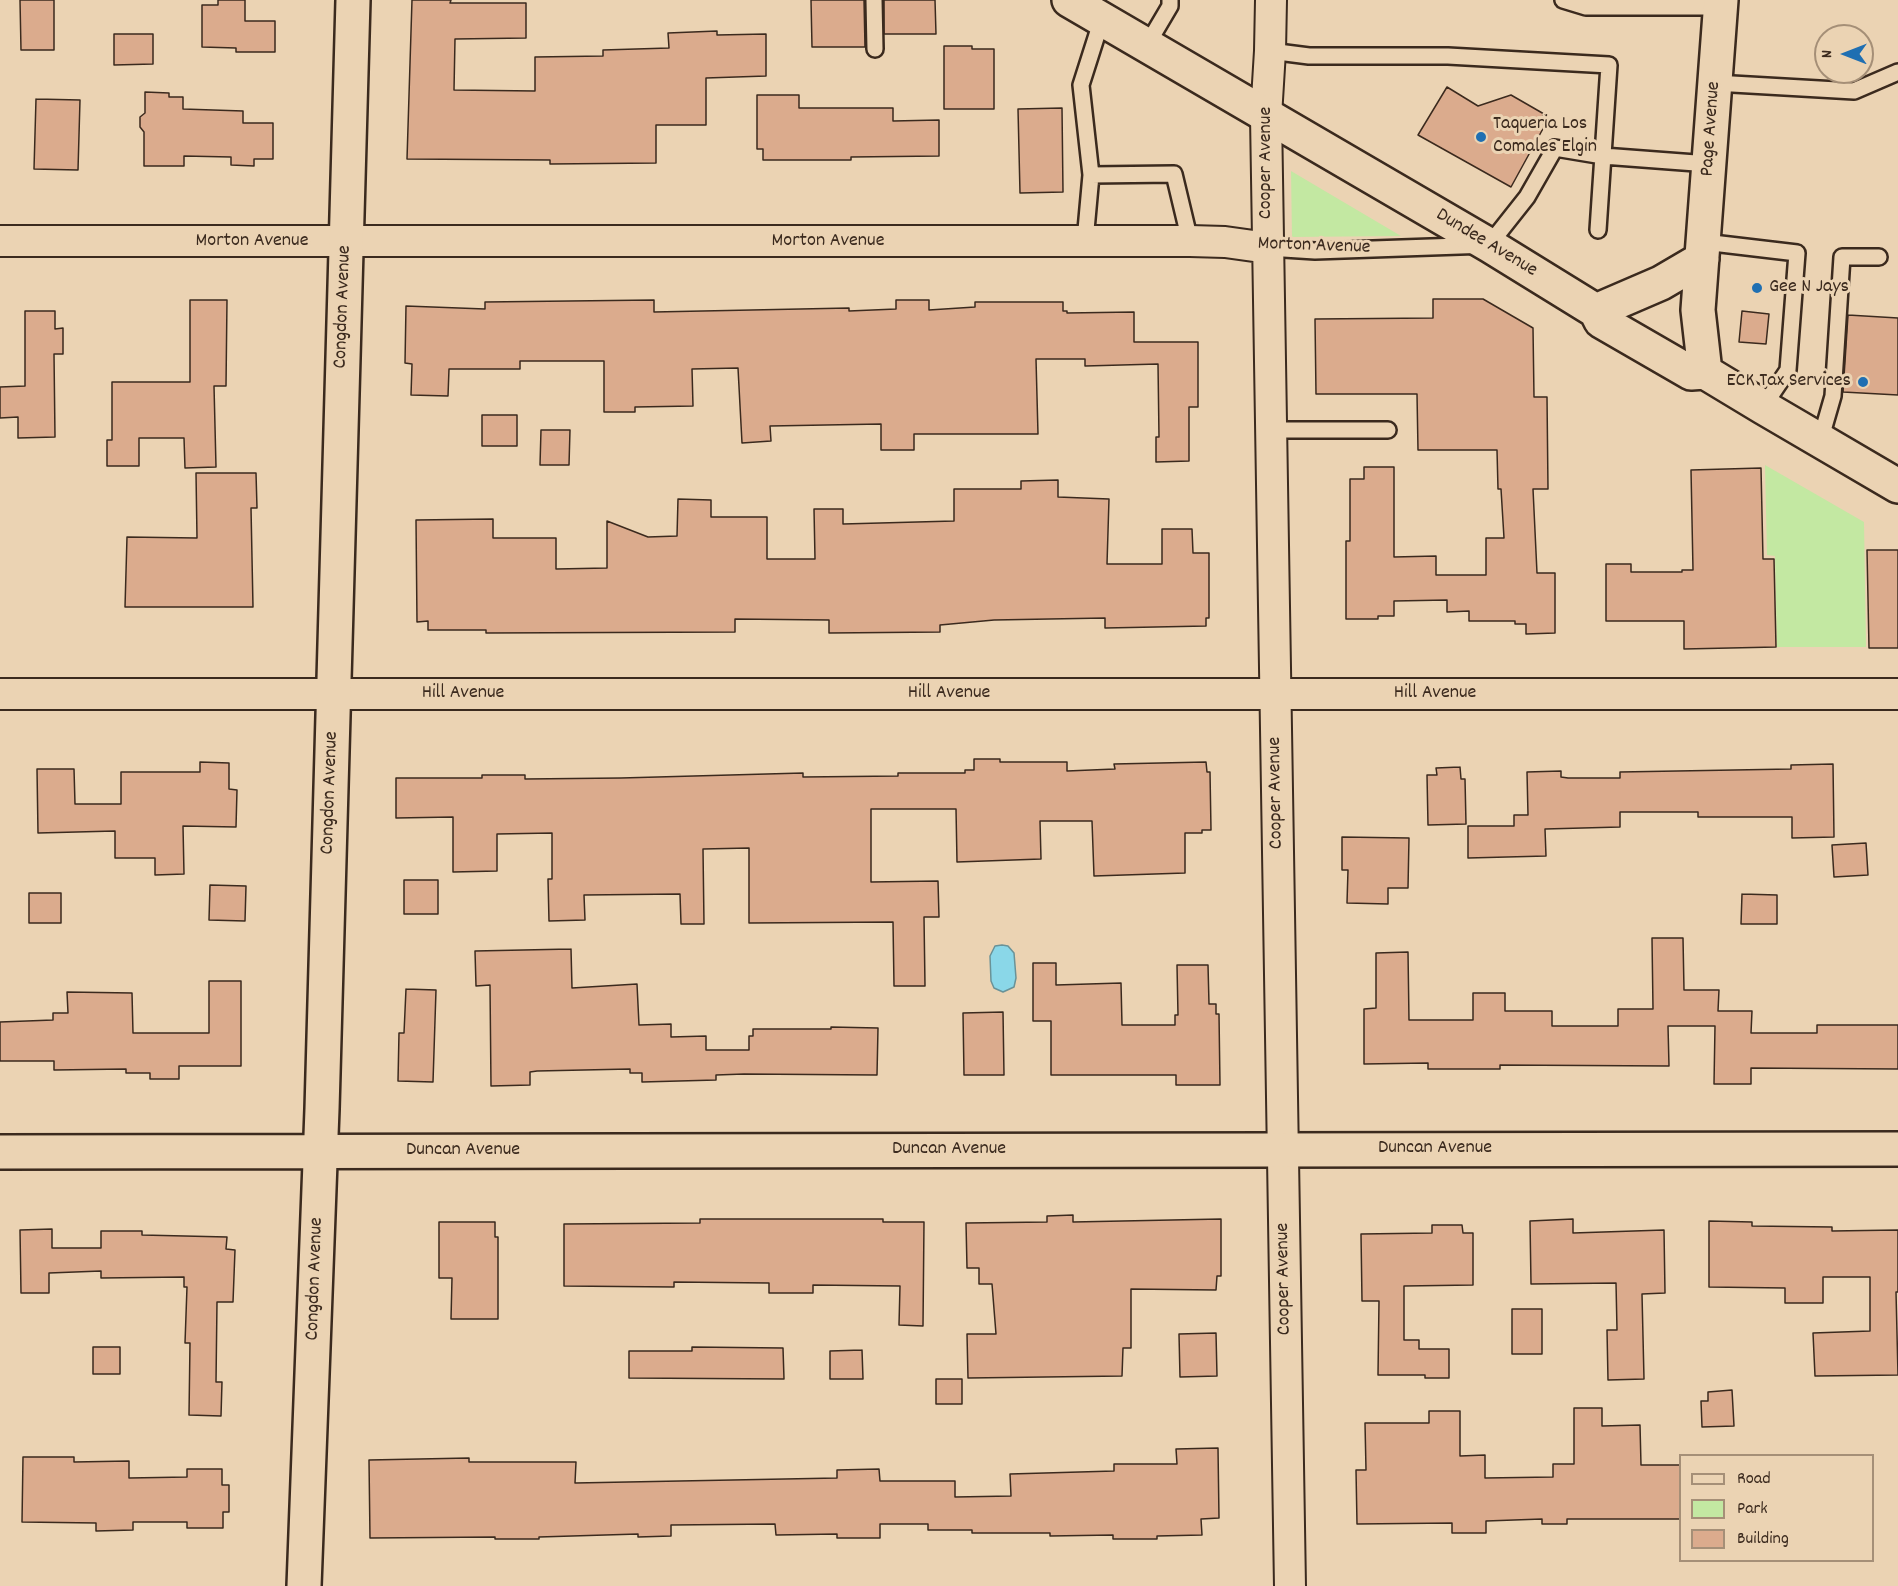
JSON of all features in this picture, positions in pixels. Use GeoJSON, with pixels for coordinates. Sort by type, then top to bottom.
{"type":"FeatureCollection","features":[{"type":"Feature","properties":{"kind":"street","name":"Congdon Avenue"},"geometry":{"type":"LineString","coordinates":[[304,1586],[321,1151],[353,0]]}},
{"type":"Feature","properties":{"kind":"street","name":"Dundee Avenue"},"geometry":{"type":"LineString","coordinates":[[1069,0],[1489,245],[1596,310],[1601,321],[1691,373],[1705,372],[1898,486]]}},
{"type":"Feature","properties":{"kind":"street","name":"Cooper Avenue"},"geometry":{"type":"LineString","coordinates":[[1270,0],[1266,116],[1290,1586]]}},
{"type":"Feature","properties":{"kind":"street","name":"Page Avenue"},"geometry":{"type":"LineString","coordinates":[[1705,372],[1698,310],[1721,4]]}},
{"type":"Feature","properties":{"kind":"street","name":"Morton Avenue"},"geometry":{"type":"LineString","coordinates":[[0,241],[1190,241],[1225,242],[1268,248]]}},
{"type":"Feature","properties":{"kind":"street"},"geometry":{"type":"LineString","coordinates":[[1596,310],[1661,283],[1703,250]]}},
{"type":"Feature","properties":{"kind":"street","name":"Hill Avenue"},"geometry":{"type":"LineString","coordinates":[[0,693],[1898,694]]}},
{"type":"Feature","properties":{"kind":"street","name":"Duncan Avenue"},"geometry":{"type":"LineString","coordinates":[[0,1152],[1898,1149]]}},
{"type":"Feature","properties":{"kind":"lane"},"geometry":{"type":"LineString","coordinates":[[874,0],[875,49]]}},
{"type":"Feature","properties":{"kind":"lane"},"geometry":{"type":"LineString","coordinates":[[1147,45],[1170,6],[1170,0]]}},
{"type":"Feature","properties":{"kind":"lane"},"geometry":{"type":"LineString","coordinates":[[1563,0],[1586,7],[1721,4]]}},
{"type":"Feature","properties":{"kind":"lane"},"geometry":{"type":"LineString","coordinates":[[1085,241],[1091,175],[1081,85],[1102,19]]}},
{"type":"Feature","properties":{"kind":"lane"},"geometry":{"type":"LineString","coordinates":[[1270,51],[1309,56],[1448,56],[1609,65],[1598,230]]}},
{"type":"Feature","properties":{"kind":"lane"},"geometry":{"type":"LineString","coordinates":[[1715,83],[1854,91],[1898,72]]}},
{"type":"Feature","properties":{"kind":"lane"},"geometry":{"type":"LineString","coordinates":[[1489,245],[1527,197],[1555,148],[1603,156],[1709,164]]}},
{"type":"Feature","properties":{"kind":"lane"},"geometry":{"type":"LineString","coordinates":[[1091,175],[1174,174],[1190,241]]}},
{"type":"Feature","properties":{"kind":"lane","name":"Morton Avenue"},"geometry":{"type":"LineString","coordinates":[[1268,248],[1315,251],[1489,245]]}},
{"type":"Feature","properties":{"kind":"lane"},"geometry":{"type":"LineString","coordinates":[[1703,250],[1797,253],[1788,370],[1763,407]]}},
{"type":"Feature","properties":{"kind":"lane"},"geometry":{"type":"LineString","coordinates":[[1820,441],[1833,396],[1842,257],[1879,257]]}},
{"type":"Feature","properties":{"kind":"lane"},"geometry":{"type":"LineString","coordinates":[[1271,429],[1388,429]]}},
{"type":"Feature","properties":{"kind":"green space"},"geometry":{"type":"Polygon","coordinates":[[[1291,171],[1401,236],[1292,237],[1291,171]]]}},
{"type":"Feature","properties":{"kind":"green space"},"geometry":{"type":"Polygon","coordinates":[[[1765,465],[1864,522],[1866,647],[1777,647],[1775,556],[1767,555],[1765,465]]]}},
{"type":"Feature","properties":{"kind":"water"},"geometry":{"type":"Polygon","coordinates":[[[995,946],[1008,946],[1014,953],[1016,978],[1014,987],[1003,992],[994,988],[991,981],[990,956],[995,946]]]}},
{"type":"Feature","properties":{"kind":"building"},"geometry":{"type":"Polygon","coordinates":[[[20,0],[54,0],[54,50],[21,50],[20,0]]]}},
{"type":"Feature","properties":{"kind":"building"},"geometry":{"type":"Polygon","coordinates":[[[218,0],[245,0],[245,21],[275,21],[275,52],[236,52],[236,48],[202,47],[202,5],[218,5],[218,0]]]}},
{"type":"Feature","properties":{"kind":"building"},"geometry":{"type":"Polygon","coordinates":[[[412,0],[451,0],[450,3],[526,3],[526,38],[455,39],[454,90],[535,91],[535,57],[603,56],[603,50],[669,48],[668,33],[717,31],[717,35],[766,34],[766,76],[706,78],[706,125],[656,125],[656,163],[550,164],[550,160],[407,159],[412,0]]]}},
{"type":"Feature","properties":{"kind":"building"},"geometry":{"type":"Polygon","coordinates":[[[811,0],[864,0],[865,47],[812,47],[811,0]]]}},
{"type":"Feature","properties":{"kind":"building"},"geometry":{"type":"Polygon","coordinates":[[[884,0],[935,0],[936,34],[884,34],[884,0]]]}},
{"type":"Feature","properties":{"kind":"building"},"geometry":{"type":"Polygon","coordinates":[[[114,34],[153,34],[153,64],[114,65],[114,34]]]}},
{"type":"Feature","properties":{"kind":"building"},"geometry":{"type":"Polygon","coordinates":[[[944,46],[994,49],[994,109],[944,109],[944,46]]]}},
{"type":"Feature","properties":{"kind":"building","name":"Taqueria Los Comales Elgin"},"geometry":{"type":"Polygon","coordinates":[[[1447,87],[1478,106],[1511,95],[1544,114],[1539,122],[1545,125],[1511,187],[1418,135],[1447,87]]]}},
{"type":"Feature","properties":{"kind":"building"},"geometry":{"type":"Polygon","coordinates":[[[145,92],[169,93],[169,97],[183,97],[183,109],[243,111],[243,123],[273,123],[273,159],[254,159],[254,166],[231,165],[231,157],[184,156],[184,166],[144,166],[144,132],[140,127],[140,117],[145,113],[145,92]]]}},
{"type":"Feature","properties":{"kind":"building"},"geometry":{"type":"Polygon","coordinates":[[[757,95],[799,95],[799,108],[893,108],[893,121],[939,120],[939,156],[851,157],[851,160],[763,160],[763,149],[757,149],[757,95]]]}},
{"type":"Feature","properties":{"kind":"building"},"geometry":{"type":"Polygon","coordinates":[[[36,99],[80,100],[78,170],[34,169],[36,99]]]}},
{"type":"Feature","properties":{"kind":"building"},"geometry":{"type":"Polygon","coordinates":[[[1062,108],[1063,192],[1020,193],[1018,109],[1062,108]]]}},
{"type":"Feature","properties":{"kind":"building"},"geometry":{"type":"Polygon","coordinates":[[[1433,299],[1483,299],[1533,328],[1534,397],[1547,397],[1548,489],[1533,489],[1537,573],[1555,573],[1555,633],[1526,634],[1526,624],[1515,624],[1515,621],[1469,621],[1469,611],[1447,612],[1447,600],[1394,601],[1394,616],[1378,616],[1378,619],[1346,619],[1346,541],[1350,541],[1350,479],[1364,479],[1364,467],[1394,467],[1394,557],[1436,556],[1436,575],[1486,575],[1486,538],[1504,538],[1501,489],[1498,489],[1497,450],[1418,450],[1417,394],[1316,394],[1315,319],[1433,318],[1433,299]]]}},
{"type":"Feature","properties":{"kind":"building"},"geometry":{"type":"Polygon","coordinates":[[[190,300],[227,300],[226,386],[214,386],[216,467],[185,468],[184,438],[139,438],[139,466],[107,466],[107,440],[112,440],[112,382],[190,382],[190,300]]]}},
{"type":"Feature","properties":{"kind":"building"},"geometry":{"type":"Polygon","coordinates":[[[654,300],[654,312],[896,309],[896,300],[929,300],[929,310],[975,307],[975,302],[1063,302],[1063,311],[1067,313],[1134,312],[1134,342],[1198,342],[1198,407],[1189,407],[1189,461],[1156,462],[1156,437],[1159,437],[1158,364],[1085,366],[1085,359],[1036,359],[1038,434],[914,434],[914,450],[881,450],[881,424],[770,426],[771,441],[742,443],[738,368],[692,369],[693,406],[635,407],[635,412],[604,412],[604,361],[520,361],[520,369],[449,369],[448,396],[411,395],[412,364],[405,363],[406,306],[485,309],[485,302],[654,300]]]}},
{"type":"Feature","properties":{"kind":"building"},"geometry":{"type":"Polygon","coordinates":[[[25,311],[55,311],[55,329],[63,328],[63,354],[54,354],[55,437],[18,438],[18,417],[0,418],[0,387],[25,386],[25,311]]]}},
{"type":"Feature","properties":{"kind":"building"},"geometry":{"type":"Polygon","coordinates":[[[1742,311],[1769,314],[1766,344],[1739,342],[1742,311]]]}},
{"type":"Feature","properties":{"kind":"building"},"geometry":{"type":"Polygon","coordinates":[[[1848,315],[1898,318],[1898,395],[1843,392],[1848,315]]]}},
{"type":"Feature","properties":{"kind":"building"},"geometry":{"type":"Polygon","coordinates":[[[482,415],[517,415],[517,446],[482,446],[482,415]]]}},
{"type":"Feature","properties":{"kind":"building"},"geometry":{"type":"Polygon","coordinates":[[[541,430],[570,430],[569,465],[540,465],[541,430]]]}},
{"type":"Feature","properties":{"kind":"building"},"geometry":{"type":"Polygon","coordinates":[[[1761,468],[1763,559],[1774,559],[1776,647],[1684,649],[1684,621],[1606,621],[1606,564],[1631,564],[1631,572],[1693,570],[1691,470],[1761,468]]]}},
{"type":"Feature","properties":{"kind":"building"},"geometry":{"type":"Polygon","coordinates":[[[196,473],[256,473],[257,508],[251,508],[253,607],[125,607],[127,537],[197,538],[196,473]]]}},
{"type":"Feature","properties":{"kind":"building"},"geometry":{"type":"Polygon","coordinates":[[[1058,480],[1058,497],[1109,499],[1107,564],[1162,564],[1162,529],[1192,529],[1193,553],[1209,553],[1209,618],[1206,618],[1206,626],[1105,628],[1105,618],[994,620],[940,625],[940,632],[829,633],[829,620],[735,619],[735,632],[486,633],[486,630],[428,630],[428,621],[417,622],[416,520],[493,519],[493,538],[556,538],[556,569],[607,568],[607,521],[648,537],[677,536],[678,499],[711,500],[711,517],[767,517],[767,559],[815,559],[814,509],[843,509],[843,524],[954,521],[954,489],[1021,489],[1021,481],[1058,480]]]}},
{"type":"Feature","properties":{"kind":"building"},"geometry":{"type":"Polygon","coordinates":[[[1867,550],[1898,550],[1898,648],[1869,648],[1867,550]]]}},
{"type":"Feature","properties":{"kind":"building"},"geometry":{"type":"Polygon","coordinates":[[[974,759],[1000,759],[1000,762],[1067,762],[1067,771],[1115,769],[1114,764],[1206,762],[1207,772],[1210,772],[1211,830],[1202,830],[1202,833],[1185,833],[1185,873],[1094,876],[1092,821],[1040,821],[1041,859],[957,862],[956,809],[871,809],[871,882],[938,881],[939,917],[924,917],[925,986],[894,986],[893,922],[749,923],[749,848],[703,849],[704,924],[681,924],[680,894],[584,895],[585,920],[549,921],[548,879],[552,879],[552,833],[497,834],[497,871],[453,872],[453,817],[396,818],[396,778],[482,778],[482,775],[525,775],[525,779],[621,778],[803,773],[803,777],[898,776],[898,773],[965,773],[965,770],[974,770],[974,759]]]}},
{"type":"Feature","properties":{"kind":"building"},"geometry":{"type":"Polygon","coordinates":[[[200,762],[229,763],[229,789],[237,790],[236,827],[183,826],[184,874],[155,875],[155,858],[115,858],[115,831],[38,833],[37,769],[74,769],[75,804],[121,804],[121,772],[200,772],[200,762]]]}},
{"type":"Feature","properties":{"kind":"building"},"geometry":{"type":"Polygon","coordinates":[[[1833,764],[1834,837],[1792,838],[1792,817],[1698,817],[1698,812],[1620,812],[1620,827],[1545,829],[1546,856],[1468,858],[1468,826],[1514,826],[1514,815],[1528,815],[1527,772],[1561,771],[1561,777],[1568,778],[1620,778],[1620,772],[1791,769],[1791,765],[1833,764]]]}},
{"type":"Feature","properties":{"kind":"building"},"geometry":{"type":"Polygon","coordinates":[[[1460,767],[1461,779],[1465,779],[1466,824],[1428,825],[1427,775],[1437,775],[1436,768],[1460,767]]]}},
{"type":"Feature","properties":{"kind":"building"},"geometry":{"type":"Polygon","coordinates":[[[1342,837],[1409,838],[1408,888],[1388,888],[1388,904],[1347,903],[1348,870],[1342,870],[1342,837]]]}},
{"type":"Feature","properties":{"kind":"building"},"geometry":{"type":"Polygon","coordinates":[[[1866,843],[1868,875],[1834,877],[1832,845],[1866,843]]]}},
{"type":"Feature","properties":{"kind":"building"},"geometry":{"type":"Polygon","coordinates":[[[404,880],[438,880],[438,914],[404,914],[404,880]]]}},
{"type":"Feature","properties":{"kind":"building"},"geometry":{"type":"Polygon","coordinates":[[[210,885],[246,886],[245,921],[209,920],[210,885]]]}},
{"type":"Feature","properties":{"kind":"building"},"geometry":{"type":"Polygon","coordinates":[[[29,893],[61,893],[61,923],[29,923],[29,893]]]}},
{"type":"Feature","properties":{"kind":"building"},"geometry":{"type":"Polygon","coordinates":[[[1742,894],[1777,895],[1777,924],[1741,924],[1742,894]]]}},
{"type":"Feature","properties":{"kind":"building"},"geometry":{"type":"Polygon","coordinates":[[[1652,938],[1683,938],[1684,990],[1719,990],[1718,1011],[1752,1011],[1751,1033],[1817,1033],[1817,1025],[1898,1025],[1898,1069],[1751,1068],[1751,1084],[1714,1084],[1715,1026],[1668,1026],[1669,1066],[1500,1065],[1500,1069],[1428,1069],[1428,1063],[1364,1064],[1364,1009],[1376,1008],[1376,953],[1408,952],[1409,1020],[1473,1020],[1473,993],[1505,993],[1505,1011],[1552,1011],[1552,1026],[1618,1026],[1618,1009],[1653,1009],[1652,938]]]}},
{"type":"Feature","properties":{"kind":"building"},"geometry":{"type":"Polygon","coordinates":[[[571,949],[572,988],[637,984],[639,1025],[671,1024],[671,1037],[706,1036],[706,1050],[749,1050],[749,1036],[753,1036],[753,1029],[878,1028],[877,1075],[744,1074],[716,1075],[716,1080],[642,1082],[642,1073],[630,1073],[630,1069],[537,1071],[530,1072],[530,1085],[491,1086],[490,985],[476,986],[475,951],[571,949]]]}},
{"type":"Feature","properties":{"kind":"building"},"geometry":{"type":"Polygon","coordinates":[[[1033,963],[1056,963],[1056,985],[1121,983],[1122,1025],[1175,1025],[1175,1015],[1178,1015],[1177,965],[1208,965],[1209,1004],[1216,1004],[1216,1014],[1219,1014],[1220,1085],[1176,1085],[1176,1075],[1051,1075],[1051,1021],[1033,1021],[1033,963]]]}},
{"type":"Feature","properties":{"kind":"building"},"geometry":{"type":"Polygon","coordinates":[[[209,981],[241,981],[241,1066],[179,1066],[179,1079],[150,1079],[150,1073],[126,1073],[126,1069],[54,1070],[54,1061],[0,1061],[0,1022],[53,1020],[53,1013],[68,1013],[67,992],[132,993],[133,1033],[209,1033],[209,981]]]}},
{"type":"Feature","properties":{"kind":"building"},"geometry":{"type":"Polygon","coordinates":[[[406,989],[436,990],[433,1082],[398,1081],[399,1033],[404,1033],[406,989]]]}},
{"type":"Feature","properties":{"kind":"building"},"geometry":{"type":"Polygon","coordinates":[[[1003,1012],[1004,1075],[964,1075],[963,1013],[1003,1012]]]}},
{"type":"Feature","properties":{"kind":"building"},"geometry":{"type":"Polygon","coordinates":[[[1073,1215],[1073,1222],[1221,1219],[1221,1276],[1217,1276],[1216,1290],[1131,1289],[1131,1348],[1123,1348],[1122,1376],[968,1378],[967,1334],[996,1334],[992,1284],[979,1284],[979,1268],[967,1268],[966,1223],[1047,1222],[1047,1216],[1073,1215]]]}},
{"type":"Feature","properties":{"kind":"building"},"geometry":{"type":"Polygon","coordinates":[[[700,1219],[883,1219],[883,1222],[924,1222],[923,1326],[899,1325],[900,1286],[813,1285],[813,1293],[769,1293],[769,1283],[674,1282],[674,1287],[564,1286],[564,1224],[700,1223],[700,1219]]]}},
{"type":"Feature","properties":{"kind":"building"},"geometry":{"type":"Polygon","coordinates":[[[1573,1219],[1573,1233],[1664,1230],[1665,1293],[1642,1294],[1644,1379],[1608,1380],[1607,1330],[1617,1330],[1616,1283],[1531,1284],[1530,1221],[1573,1219]]]}},
{"type":"Feature","properties":{"kind":"building"},"geometry":{"type":"Polygon","coordinates":[[[1709,1221],[1752,1222],[1752,1226],[1832,1227],[1832,1231],[1898,1230],[1898,1292],[1896,1292],[1898,1375],[1815,1376],[1813,1333],[1870,1331],[1870,1277],[1823,1277],[1823,1303],[1785,1303],[1785,1288],[1709,1287],[1709,1221]]]}},
{"type":"Feature","properties":{"kind":"building"},"geometry":{"type":"Polygon","coordinates":[[[439,1222],[495,1222],[495,1237],[498,1237],[498,1319],[451,1319],[452,1278],[439,1278],[439,1222]]]}},
{"type":"Feature","properties":{"kind":"building"},"geometry":{"type":"Polygon","coordinates":[[[1432,1225],[1462,1225],[1463,1233],[1473,1233],[1473,1285],[1404,1286],[1404,1340],[1419,1340],[1419,1349],[1449,1349],[1449,1378],[1425,1378],[1425,1375],[1378,1375],[1379,1301],[1362,1301],[1361,1234],[1432,1233],[1432,1225]]]}},
{"type":"Feature","properties":{"kind":"building"},"geometry":{"type":"Polygon","coordinates":[[[52,1229],[52,1248],[101,1248],[101,1231],[142,1231],[142,1235],[227,1237],[226,1249],[235,1250],[233,1302],[217,1302],[216,1382],[222,1382],[221,1416],[189,1415],[190,1343],[185,1343],[187,1287],[184,1287],[184,1277],[101,1278],[101,1271],[49,1273],[49,1293],[21,1293],[20,1230],[52,1229]]]}},
{"type":"Feature","properties":{"kind":"building"},"geometry":{"type":"Polygon","coordinates":[[[1512,1309],[1542,1309],[1542,1354],[1512,1354],[1512,1309]]]}},
{"type":"Feature","properties":{"kind":"building"},"geometry":{"type":"Polygon","coordinates":[[[1216,1333],[1217,1376],[1180,1377],[1179,1334],[1216,1333]]]}},
{"type":"Feature","properties":{"kind":"building"},"geometry":{"type":"Polygon","coordinates":[[[93,1347],[120,1347],[120,1374],[93,1374],[93,1347]]]}},
{"type":"Feature","properties":{"kind":"building"},"geometry":{"type":"Polygon","coordinates":[[[692,1347],[783,1348],[784,1379],[629,1378],[629,1351],[692,1351],[692,1347]]]}},
{"type":"Feature","properties":{"kind":"building"},"geometry":{"type":"Polygon","coordinates":[[[862,1350],[863,1379],[830,1379],[830,1351],[862,1350]]]}},
{"type":"Feature","properties":{"kind":"building"},"geometry":{"type":"Polygon","coordinates":[[[936,1379],[962,1379],[962,1404],[936,1404],[936,1379]]]}},
{"type":"Feature","properties":{"kind":"building"},"geometry":{"type":"Polygon","coordinates":[[[1732,1390],[1734,1426],[1702,1427],[1701,1401],[1708,1401],[1708,1392],[1732,1390]]]}},
{"type":"Feature","properties":{"kind":"building"},"geometry":{"type":"Polygon","coordinates":[[[1574,1408],[1602,1408],[1602,1426],[1640,1425],[1641,1465],[1679,1465],[1679,1519],[1567,1519],[1567,1524],[1542,1524],[1542,1519],[1486,1521],[1486,1533],[1452,1533],[1452,1523],[1357,1524],[1356,1470],[1366,1470],[1365,1423],[1429,1423],[1429,1411],[1460,1411],[1460,1456],[1485,1455],[1485,1478],[1553,1477],[1553,1464],[1574,1464],[1574,1408]]]}},
{"type":"Feature","properties":{"kind":"building"},"geometry":{"type":"Polygon","coordinates":[[[1218,1448],[1219,1518],[1201,1519],[1202,1535],[1157,1536],[1157,1539],[1113,1539],[1113,1535],[1050,1536],[1050,1533],[972,1533],[972,1530],[928,1530],[928,1524],[880,1524],[880,1538],[837,1538],[837,1534],[776,1535],[775,1524],[671,1525],[671,1536],[638,1537],[638,1534],[539,1537],[539,1539],[370,1538],[369,1460],[469,1458],[469,1462],[576,1462],[575,1483],[837,1478],[837,1470],[879,1469],[880,1481],[955,1481],[955,1497],[1011,1496],[1010,1474],[1114,1471],[1114,1464],[1177,1464],[1176,1449],[1218,1448]]]}},
{"type":"Feature","properties":{"kind":"building"},"geometry":{"type":"Polygon","coordinates":[[[23,1457],[74,1457],[74,1462],[129,1461],[129,1478],[187,1477],[187,1469],[222,1469],[222,1485],[229,1485],[229,1512],[223,1512],[223,1528],[187,1528],[187,1522],[133,1522],[133,1530],[96,1531],[96,1523],[22,1522],[23,1457]]]}},
{"type":"Feature","properties":{"kind":"place","name":"Taqueria Los Comales Elgin"},"geometry":{"type":"Point","coordinates":[1481,137]}},
{"type":"Feature","properties":{"kind":"place","name":"Gee N Jays"},"geometry":{"type":"Point","coordinates":[1757,288]}},
{"type":"Feature","properties":{"kind":"place","name":"ECK Tax Services"},"geometry":{"type":"Point","coordinates":[1863,382]}}]}
